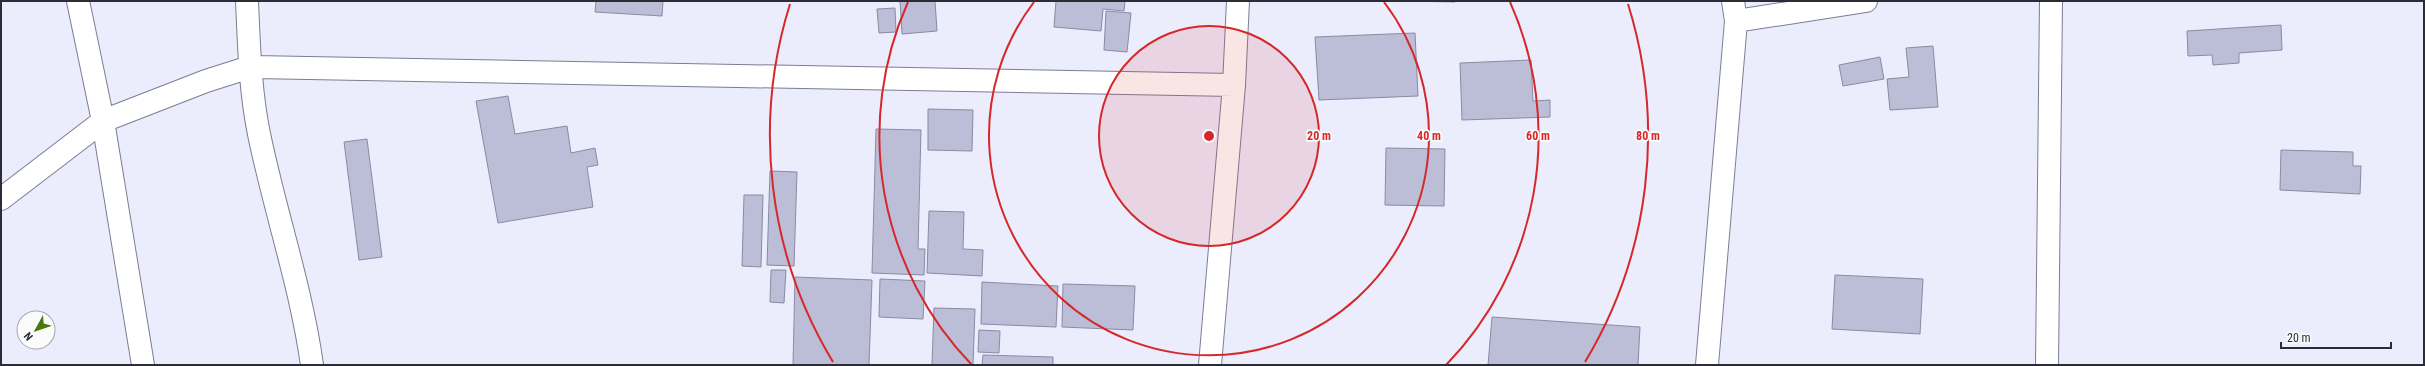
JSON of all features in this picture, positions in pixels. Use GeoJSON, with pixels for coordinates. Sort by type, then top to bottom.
{"type":"FeatureCollection","features":[{"type":"Feature","properties":{"kind":"street"},"geometry":{"type":"LineString","coordinates":[[78,1],[103,121],[143,365]]}},
{"type":"Feature","properties":{"kind":"street"},"geometry":{"type":"LineString","coordinates":[[247,1],[250,67],[259,134],[306,320],[312,365]]}},
{"type":"Feature","properties":{"kind":"street"},"geometry":{"type":"LineString","coordinates":[[1210,365],[1234,85],[1238,1]]}},
{"type":"Feature","properties":{"kind":"street"},"geometry":{"type":"LineString","coordinates":[[1707,365],[1734,11],[1866,1]]}},
{"type":"Feature","properties":{"kind":"street"},"geometry":{"type":"LineString","coordinates":[[2047,365],[2052,1]]}},
{"type":"Feature","properties":{"kind":"street"},"geometry":{"type":"LineString","coordinates":[[1,199],[103,121],[206,81],[250,67],[1234,85]]}},
{"type":"Feature","properties":{"kind":"building"},"geometry":{"type":"Polygon","coordinates":[[[596,1],[663,1],[662,16],[595,12],[596,1]]]}},
{"type":"Feature","properties":{"kind":"building"},"geometry":{"type":"Polygon","coordinates":[[[900,1],[935,1],[937,31],[902,34],[900,1]]]}},
{"type":"Feature","properties":{"kind":"building"},"geometry":{"type":"Polygon","coordinates":[[[1056,1],[1125,1],[1124,11],[1103,9],[1101,31],[1054,27],[1056,1]]]}},
{"type":"Feature","properties":{"kind":"building"},"geometry":{"type":"Polygon","coordinates":[[[1405,1],[1455,1],[1455,2],[1405,1]]]}},
{"type":"Feature","properties":{"kind":"building"},"geometry":{"type":"Polygon","coordinates":[[[895,8],[896,32],[879,33],[877,9],[895,8]]]}},
{"type":"Feature","properties":{"kind":"building"},"geometry":{"type":"Polygon","coordinates":[[[1106,11],[1131,13],[1127,52],[1104,50],[1106,11]]]}},
{"type":"Feature","properties":{"kind":"building"},"geometry":{"type":"Polygon","coordinates":[[[2281,25],[2282,50],[2239,53],[2239,63],[2213,65],[2212,55],[2188,56],[2187,31],[2281,25]]]}},
{"type":"Feature","properties":{"kind":"building"},"geometry":{"type":"Polygon","coordinates":[[[1415,33],[1418,96],[1319,100],[1315,37],[1415,33]]]}},
{"type":"Feature","properties":{"kind":"building"},"geometry":{"type":"Polygon","coordinates":[[[1933,46],[1938,107],[1890,110],[1887,79],[1909,77],[1906,48],[1933,46]]]}},
{"type":"Feature","properties":{"kind":"building"},"geometry":{"type":"Polygon","coordinates":[[[1880,57],[1884,79],[1843,86],[1839,65],[1880,57]]]}},
{"type":"Feature","properties":{"kind":"building"},"geometry":{"type":"Polygon","coordinates":[[[1531,60],[1533,101],[1550,100],[1550,117],[1462,120],[1460,63],[1531,60]]]}},
{"type":"Feature","properties":{"kind":"building"},"geometry":{"type":"Polygon","coordinates":[[[508,96],[515,134],[567,126],[571,153],[595,148],[598,165],[587,167],[593,207],[498,223],[476,101],[508,96]]]}},
{"type":"Feature","properties":{"kind":"building"},"geometry":{"type":"Polygon","coordinates":[[[928,109],[973,110],[972,151],[928,150],[928,109]]]}},
{"type":"Feature","properties":{"kind":"building"},"geometry":{"type":"Polygon","coordinates":[[[876,129],[921,130],[918,249],[925,249],[924,275],[872,273],[876,129]]]}},
{"type":"Feature","properties":{"kind":"building"},"geometry":{"type":"Polygon","coordinates":[[[367,139],[382,257],[359,260],[344,142],[367,139]]]}},
{"type":"Feature","properties":{"kind":"building"},"geometry":{"type":"Polygon","coordinates":[[[1386,148],[1445,149],[1444,206],[1385,205],[1386,148]]]}},
{"type":"Feature","properties":{"kind":"building"},"geometry":{"type":"Polygon","coordinates":[[[2281,150],[2353,152],[2353,166],[2361,166],[2360,194],[2280,190],[2281,150]]]}},
{"type":"Feature","properties":{"kind":"building"},"geometry":{"type":"Polygon","coordinates":[[[770,171],[797,172],[794,266],[767,265],[770,171]]]}},
{"type":"Feature","properties":{"kind":"building"},"geometry":{"type":"Polygon","coordinates":[[[744,195],[763,195],[761,267],[742,266],[744,195]]]}},
{"type":"Feature","properties":{"kind":"building"},"geometry":{"type":"Polygon","coordinates":[[[929,211],[964,212],[963,249],[983,250],[982,276],[927,273],[929,211]]]}},
{"type":"Feature","properties":{"kind":"building"},"geometry":{"type":"Polygon","coordinates":[[[771,270],[786,270],[784,303],[770,302],[771,270]]]}},
{"type":"Feature","properties":{"kind":"building"},"geometry":{"type":"Polygon","coordinates":[[[1835,275],[1923,279],[1920,334],[1832,329],[1835,275]]]}},
{"type":"Feature","properties":{"kind":"building"},"geometry":{"type":"Polygon","coordinates":[[[795,277],[872,280],[869,365],[793,365],[795,277]]]}},
{"type":"Feature","properties":{"kind":"building"},"geometry":{"type":"Polygon","coordinates":[[[880,279],[925,281],[923,319],[879,317],[880,279]]]}},
{"type":"Feature","properties":{"kind":"building"},"geometry":{"type":"Polygon","coordinates":[[[982,282],[1058,286],[1056,327],[981,324],[982,282]]]}},
{"type":"Feature","properties":{"kind":"building"},"geometry":{"type":"Polygon","coordinates":[[[1063,284],[1135,286],[1133,330],[1062,327],[1063,284]]]}},
{"type":"Feature","properties":{"kind":"building"},"geometry":{"type":"Polygon","coordinates":[[[934,308],[975,309],[973,365],[932,365],[934,308]]]}},
{"type":"Feature","properties":{"kind":"building"},"geometry":{"type":"Polygon","coordinates":[[[1492,317],[1640,327],[1638,365],[1488,365],[1492,317]]]}},
{"type":"Feature","properties":{"kind":"building"},"geometry":{"type":"Polygon","coordinates":[[[979,330],[1000,331],[999,353],[978,352],[979,330]]]}},
{"type":"Feature","properties":{"kind":"building"},"geometry":{"type":"Polygon","coordinates":[[[983,355],[1053,357],[1053,365],[982,365],[983,355]]]}}]}
